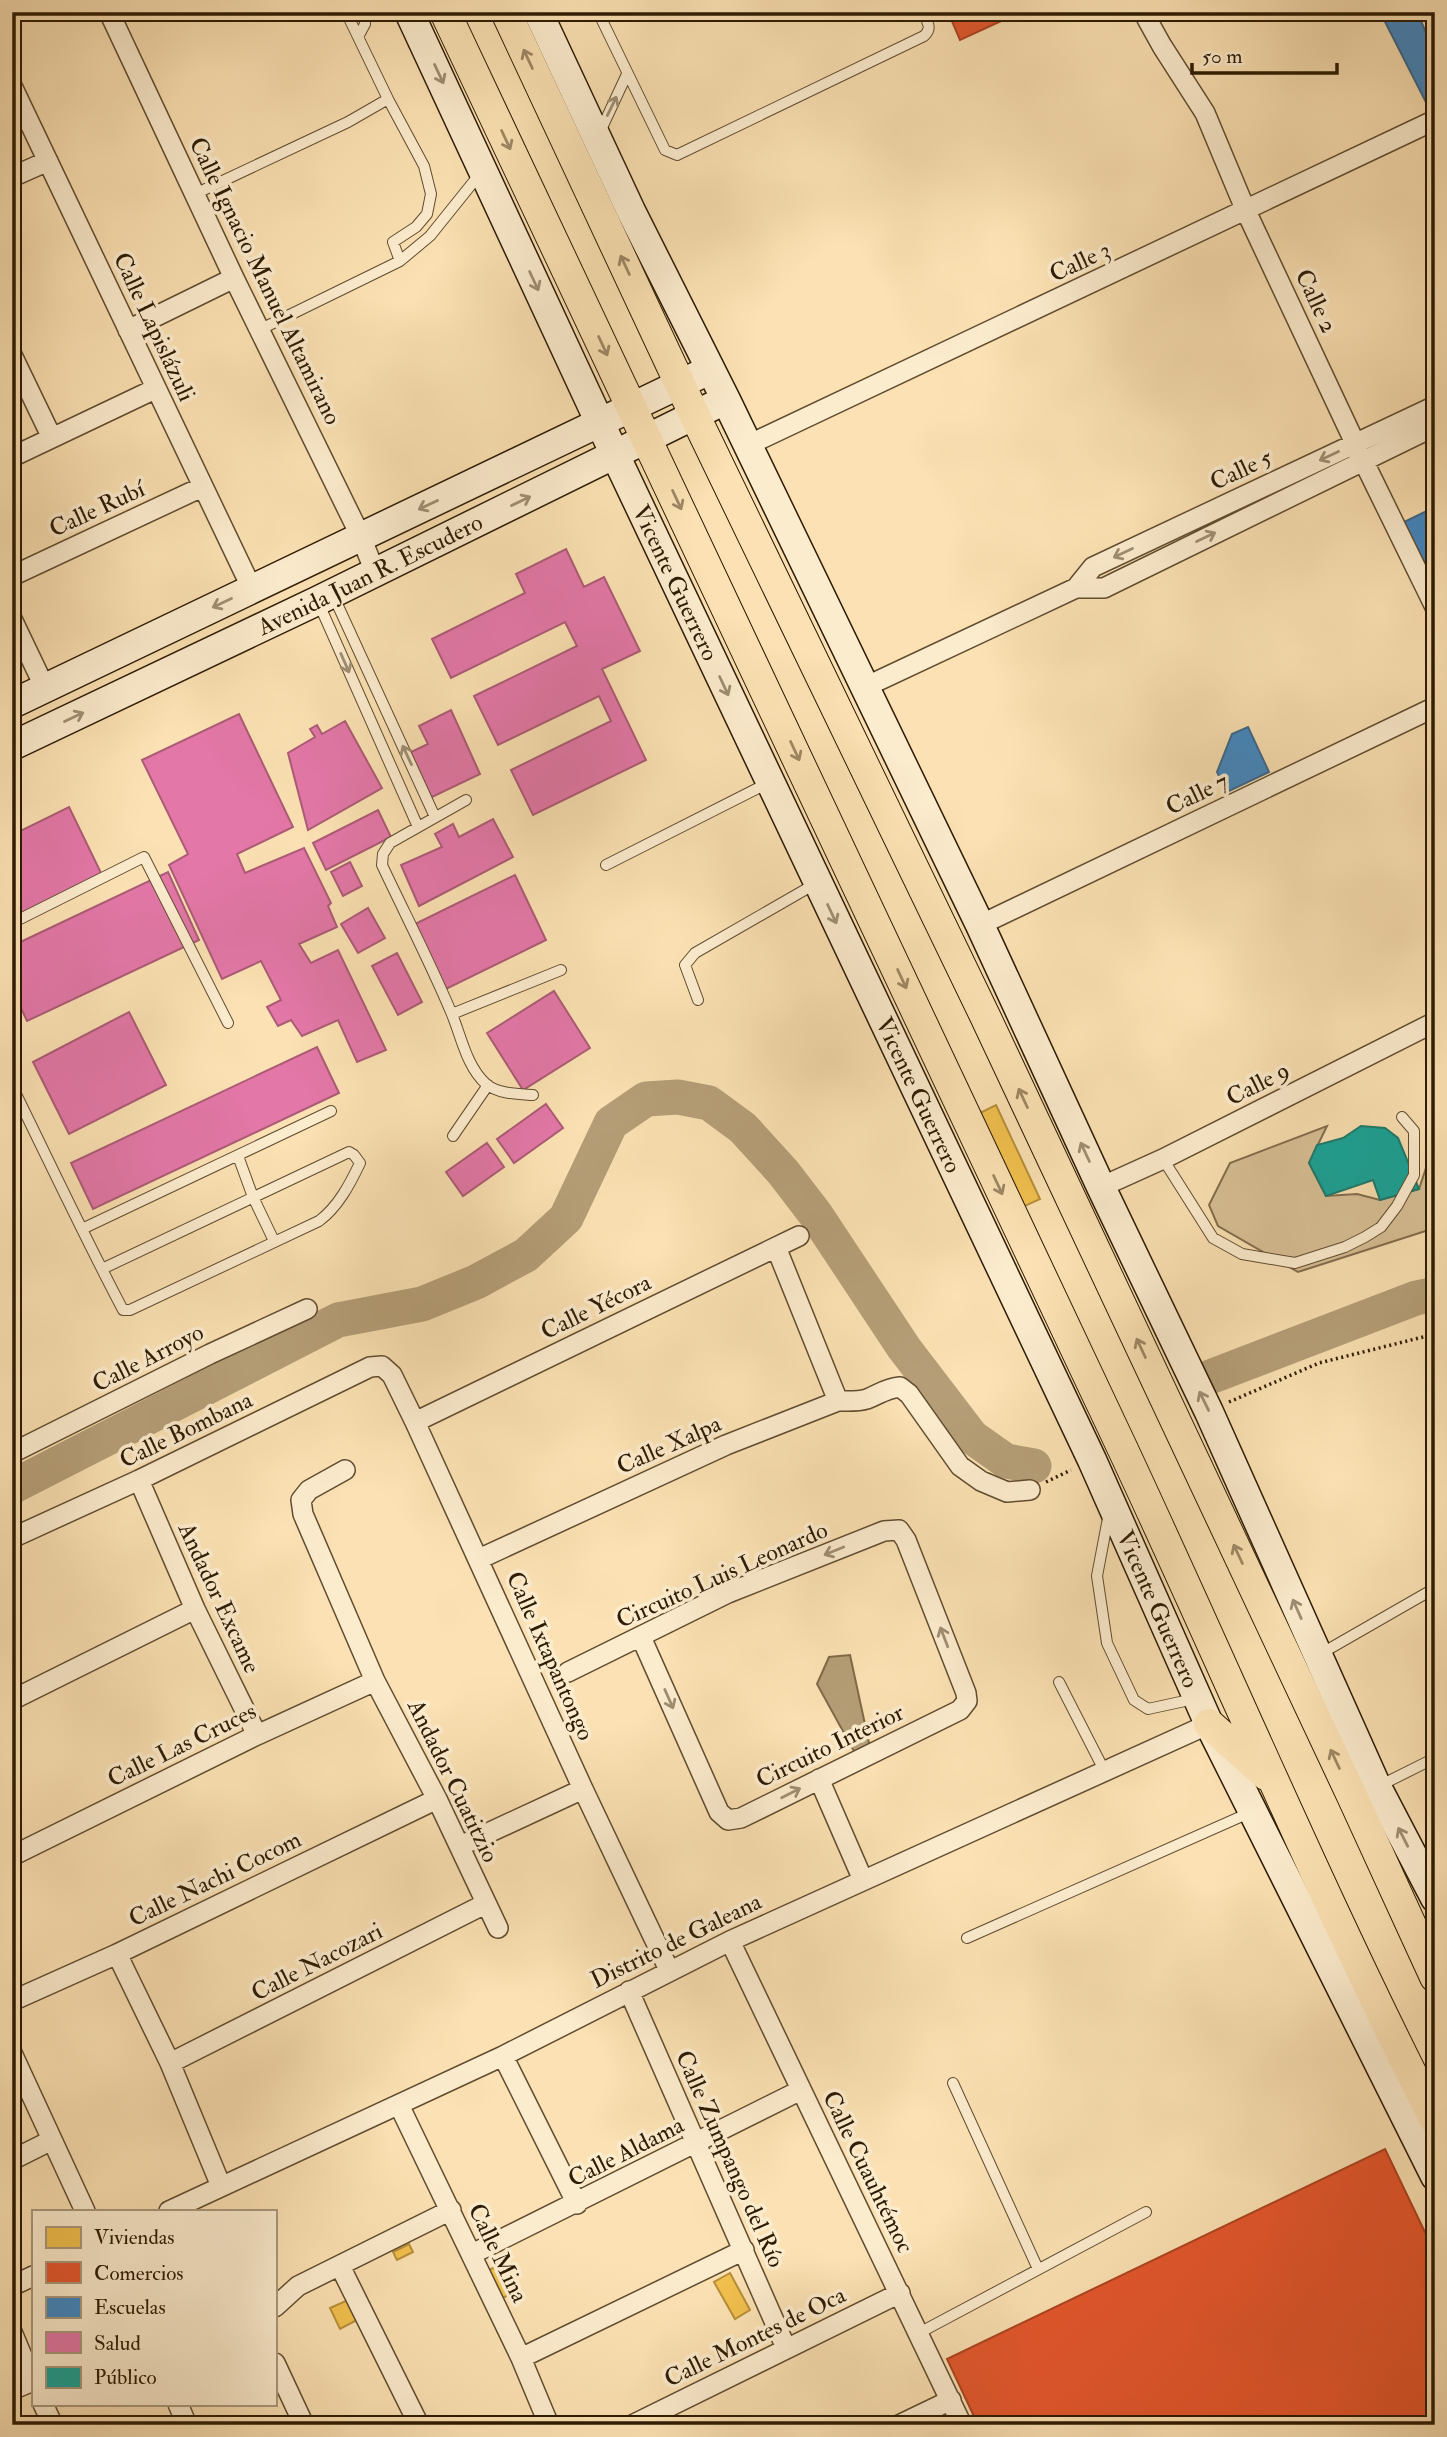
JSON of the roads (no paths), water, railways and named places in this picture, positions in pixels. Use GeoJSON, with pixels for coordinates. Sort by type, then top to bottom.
{"type":"FeatureCollection","features":[{"type":"Feature","properties":{"kind":"main road","name":"Vicente Guerrero"},"geometry":{"type":"LineString","coordinates":[[409,12],[615,456],[1092,1460],[1203,1711],[1435,2176]]}},
{"type":"Feature","properties":{"kind":"main road"},"geometry":{"type":"LineString","coordinates":[[445,12],[1176,1562],[1376,2003],[1435,2120]]}},
{"type":"Feature","properties":{"kind":"main road"},"geometry":{"type":"LineString","coordinates":[[506,12],[695,416],[985,1016],[1303,1658],[1365,1791],[1435,1978]]}},
{"type":"Feature","properties":{"kind":"main road"},"geometry":{"type":"LineString","coordinates":[[538,12],[596,138],[866,687],[1209,1412],[1303,1658]]}},
{"type":"Feature","properties":{"kind":"main road","name":"Avenida Juan R. Escudero"},"geometry":{"type":"LineString","coordinates":[[12,704],[710,369]]}},
{"type":"Feature","properties":{"kind":"main road","name":"Avenida Juan R. Escudero"},"geometry":{"type":"LineString","coordinates":[[12,746],[325,597],[726,400]]}},
{"type":"Feature","properties":{"kind":"main road"},"geometry":{"type":"LineString","coordinates":[[985,1016],[1014,1000]]}},
{"type":"Feature","properties":{"kind":"main road"},"geometry":{"type":"LineString","coordinates":[[1203,1711],[1276,1784]]}},
{"type":"Feature","properties":{"kind":"main road"},"geometry":{"type":"LineString","coordinates":[[1365,1791],[1435,1898]]}},
{"type":"Feature","properties":{"kind":"street","name":"Calle Ignacio Manuel Altamirano"},"geometry":{"type":"LineString","coordinates":[[109,12],[234,278],[361,537],[375,572]]}},
{"type":"Feature","properties":{"kind":"street","name":"Calle 2"},"geometry":{"type":"LineString","coordinates":[[1147,19],[1161,46],[1205,113],[1246,211],[1435,607]]}},
{"type":"Feature","properties":{"kind":"street","name":"Calle Lapislázuli"},"geometry":{"type":"LineString","coordinates":[[12,86],[252,589]]}},
{"type":"Feature","properties":{"kind":"street","name":"Calle 3"},"geometry":{"type":"LineString","coordinates":[[746,446],[1435,121]]}},
{"type":"Feature","properties":{"kind":"street"},"geometry":{"type":"LineString","coordinates":[[12,177],[48,161]]}},
{"type":"Feature","properties":{"kind":"street"},"geometry":{"type":"LineString","coordinates":[[128,330],[234,278]]}},
{"type":"Feature","properties":{"kind":"street"},"geometry":{"type":"LineString","coordinates":[[12,355],[52,438]]}},
{"type":"Feature","properties":{"kind":"street"},"geometry":{"type":"LineString","coordinates":[[12,457],[156,388]]}},
{"type":"Feature","properties":{"kind":"street","name":"Calle 5"},"geometry":{"type":"LineString","coordinates":[[866,687],[1076,589],[1104,588],[1359,452],[1435,406]]}},
{"type":"Feature","properties":{"kind":"street","name":"Calle 5"},"geometry":{"type":"LineString","coordinates":[[1359,452],[1435,426]]}},
{"type":"Feature","properties":{"kind":"street","name":"Calle Rubí"},"geometry":{"type":"LineString","coordinates":[[12,576],[202,487]]}},
{"type":"Feature","properties":{"kind":"street"},"geometry":{"type":"LineString","coordinates":[[12,619],[44,688]]}},
{"type":"Feature","properties":{"kind":"street","name":"Calle 7"},"geometry":{"type":"LineString","coordinates":[[980,925],[1435,707]]}},
{"type":"Feature","properties":{"kind":"street","name":"Calle 9"},"geometry":{"type":"LineString","coordinates":[[1101,1187],[1163,1159],[1435,1022]]}},
{"type":"Feature","properties":{"kind":"street","name":"Calle Yécora"},"geometry":{"type":"LineString","coordinates":[[415,1422],[799,1236]]}},
{"type":"Feature","properties":{"kind":"street"},"geometry":{"type":"LineString","coordinates":[[776,1247],[838,1401]]}},
{"type":"Feature","properties":{"kind":"street","name":"Calle Arroyo"},"geometry":{"type":"LineString","coordinates":[[12,1453],[220,1349],[307,1309]]}},
{"type":"Feature","properties":{"kind":"street","name":"Calle Ixtapantongo"},"geometry":{"type":"LineString","coordinates":[[382,1366],[392,1375],[415,1422],[669,1970]]}},
{"type":"Feature","properties":{"kind":"street","name":"Calle Bombana"},"geometry":{"type":"LineString","coordinates":[[12,1538],[139,1480],[370,1367],[382,1366]]}},
{"type":"Feature","properties":{"kind":"street","name":"Calle Xalpa"},"geometry":{"type":"LineString","coordinates":[[479,1559],[726,1445],[838,1401],[870,1398],[884,1389],[900,1387],[909,1394],[960,1466],[981,1481],[1007,1492],[1030,1490]]}},
{"type":"Feature","properties":{"kind":"street","name":"Andador Cuatitzio"},"geometry":{"type":"LineString","coordinates":[[345,1470],[309,1490],[301,1500],[303,1514],[375,1681],[437,1799],[498,1928]]}},
{"type":"Feature","properties":{"kind":"street","name":"Andador Excame"},"geometry":{"type":"LineString","coordinates":[[139,1480],[195,1609],[257,1735]]}},
{"type":"Feature","properties":{"kind":"street","name":"Circuito Luis Leonardo"},"geometry":{"type":"LineString","coordinates":[[568,1672],[728,1593],[884,1531],[899,1530]]}},
{"type":"Feature","properties":{"kind":"street","name":"Circuito Interior"},"geometry":{"type":"LineString","coordinates":[[641,1637],[719,1812],[728,1821],[741,1818],[960,1710],[967,1701],[906,1540],[899,1530]]}},
{"type":"Feature","properties":{"kind":"street"},"geometry":{"type":"LineString","coordinates":[[12,1700],[195,1609]]}},
{"type":"Feature","properties":{"kind":"street","name":"Calle Las Cruces"},"geometry":{"type":"LineString","coordinates":[[12,1856],[257,1735],[375,1681]]}},
{"type":"Feature","properties":{"kind":"street","name":"Distrito de Galeana"},"geometry":{"type":"LineString","coordinates":[[171,2210],[503,2056],[730,1941],[1104,1770],[1203,1711]]}},
{"type":"Feature","properties":{"kind":"street"},"geometry":{"type":"LineString","coordinates":[[819,1779],[863,1880]]}},
{"type":"Feature","properties":{"kind":"street"},"geometry":{"type":"LineString","coordinates":[[460,1846],[583,1789]]}},
{"type":"Feature","properties":{"kind":"street","name":"Calle Nachi Cocom"},"geometry":{"type":"LineString","coordinates":[[12,2001],[117,1954],[437,1799]]}},
{"type":"Feature","properties":{"kind":"street","name":"Calle Nacozari"},"geometry":{"type":"LineString","coordinates":[[170,2063],[485,1904]]}},
{"type":"Feature","properties":{"kind":"street","name":"Calle Cuauhtémoc"},"geometry":{"type":"LineString","coordinates":[[730,1941],[961,2425]]}},
{"type":"Feature","properties":{"kind":"street"},"geometry":{"type":"LineString","coordinates":[[117,1954],[170,2063],[221,2186]]}},
{"type":"Feature","properties":{"kind":"street","name":"Calle Zumpango del Río"},"geometry":{"type":"LineString","coordinates":[[629,1991],[786,2348]]}},
{"type":"Feature","properties":{"kind":"street"},"geometry":{"type":"LineString","coordinates":[[12,2053],[85,2210]]}},
{"type":"Feature","properties":{"kind":"street"},"geometry":{"type":"LineString","coordinates":[[503,2056],[577,2204]]}},
{"type":"Feature","properties":{"kind":"street","name":"Calle Aldama"},"geometry":{"type":"LineString","coordinates":[[472,2254],[801,2090]]}},
{"type":"Feature","properties":{"kind":"street","name":"Calle Mina"},"geometry":{"type":"LineString","coordinates":[[399,2105],[521,2358],[549,2425]]}},
{"type":"Feature","properties":{"kind":"street"},"geometry":{"type":"LineString","coordinates":[[12,2160],[52,2140]]}},
{"type":"Feature","properties":{"kind":"street"},"geometry":{"type":"LineString","coordinates":[[276,2306],[298,2286],[451,2210]]}},
{"type":"Feature","properties":{"kind":"street"},"geometry":{"type":"LineString","coordinates":[[521,2358],[744,2250]]}},
{"type":"Feature","properties":{"kind":"street"},"geometry":{"type":"LineString","coordinates":[[340,2266],[419,2425]]}},
{"type":"Feature","properties":{"kind":"street"},"geometry":{"type":"LineString","coordinates":[[12,2286],[32,2276]]}},
{"type":"Feature","properties":{"kind":"street","name":"Calle Montes de Oca"},"geometry":{"type":"LineString","coordinates":[[632,2425],[900,2293]]}},
{"type":"Feature","properties":{"kind":"street"},"geometry":{"type":"LineString","coordinates":[[12,2332],[32,2379]]}},
{"type":"Feature","properties":{"kind":"street"},"geometry":{"type":"LineString","coordinates":[[276,2365],[304,2425]]}},
{"type":"Feature","properties":{"kind":"street"},"geometry":{"type":"LineString","coordinates":[[12,2390],[32,2381]]}},
{"type":"Feature","properties":{"kind":"street"},"geometry":{"type":"LineString","coordinates":[[899,2425],[951,2400]]}},
{"type":"Feature","properties":{"kind":"street"},"geometry":{"type":"LineString","coordinates":[[44,2406],[53,2425]]}},
{"type":"Feature","properties":{"kind":"street"},"geometry":{"type":"LineString","coordinates":[[179,2406],[187,2425]]}},
{"type":"Feature","properties":{"kind":"lane"},"geometry":{"type":"LineString","coordinates":[[346,12],[424,166],[431,194],[427,214],[416,227],[393,242],[400,261]]}},
{"type":"Feature","properties":{"kind":"lane"},"geometry":{"type":"LineString","coordinates":[[358,37],[365,24],[365,12]]}},
{"type":"Feature","properties":{"kind":"lane"},"geometry":{"type":"LineString","coordinates":[[598,12],[665,150],[677,155],[924,36],[929,27],[923,12]]}},
{"type":"Feature","properties":{"kind":"lane"},"geometry":{"type":"LineString","coordinates":[[596,138],[627,74]]}},
{"type":"Feature","properties":{"kind":"lane"},"geometry":{"type":"LineString","coordinates":[[195,194],[348,122],[388,99]]}},
{"type":"Feature","properties":{"kind":"lane"},"geometry":{"type":"LineString","coordinates":[[261,329],[400,261],[430,236],[483,170]]}},
{"type":"Feature","properties":{"kind":"lane"},"geometry":{"type":"LineString","coordinates":[[325,597],[435,817]]}},
{"type":"Feature","properties":{"kind":"lane"},"geometry":{"type":"LineString","coordinates":[[325,597],[418,827]]}},
{"type":"Feature","properties":{"kind":"lane"},"geometry":{"type":"LineString","coordinates":[[606,866],[770,782]]}},
{"type":"Feature","properties":{"kind":"lane"},"geometry":{"type":"LineString","coordinates":[[466,800],[390,843],[383,854],[382,864],[476,1071],[488,1085],[505,1093],[533,1096]]}},
{"type":"Feature","properties":{"kind":"lane"},"geometry":{"type":"LineString","coordinates":[[12,923],[144,858],[228,1023]]}},
{"type":"Feature","properties":{"kind":"lane"},"geometry":{"type":"LineString","coordinates":[[698,1000],[685,965],[695,953],[818,883]]}},
{"type":"Feature","properties":{"kind":"lane"},"geometry":{"type":"LineString","coordinates":[[452,1014],[561,970]]}},
{"type":"Feature","properties":{"kind":"lane"},"geometry":{"type":"LineString","coordinates":[[453,1136],[488,1085]]}},
{"type":"Feature","properties":{"kind":"lane"},"geometry":{"type":"LineString","coordinates":[[12,1086],[82,1229],[102,1269],[123,1310],[130,1310],[319,1221],[328,1214],[351,1182],[360,1163],[354,1154],[349,1152],[102,1269]]}},
{"type":"Feature","properties":{"kind":"lane"},"geometry":{"type":"LineString","coordinates":[[82,1229],[331,1111]]}},
{"type":"Feature","properties":{"kind":"lane"},"geometry":{"type":"LineString","coordinates":[[1163,1159],[1213,1238],[1242,1254],[1295,1263],[1345,1247],[1366,1237],[1381,1227],[1397,1206],[1415,1175],[1414,1131],[1402,1118]]}},
{"type":"Feature","properties":{"kind":"lane"},"geometry":{"type":"LineString","coordinates":[[238,1156],[253,1197],[274,1241]]}},
{"type":"Feature","properties":{"kind":"lane"},"geometry":{"type":"LineString","coordinates":[[1111,1503],[1097,1576],[1107,1643],[1133,1700],[1149,1709],[1203,1711]]}},
{"type":"Feature","properties":{"kind":"lane"},"geometry":{"type":"LineString","coordinates":[[1303,1658],[1430,1591]]}},
{"type":"Feature","properties":{"kind":"lane"},"geometry":{"type":"LineString","coordinates":[[1059,1682],[1104,1770]]}},
{"type":"Feature","properties":{"kind":"lane"},"geometry":{"type":"LineString","coordinates":[[1365,1791],[1435,1758]]}},
{"type":"Feature","properties":{"kind":"lane"},"geometry":{"type":"LineString","coordinates":[[967,1938],[1253,1811]]}},
{"type":"Feature","properties":{"kind":"lane"},"geometry":{"type":"LineString","coordinates":[[953,2083],[1038,2269]]}},
{"type":"Feature","properties":{"kind":"lane"},"geometry":{"type":"LineString","coordinates":[[919,2333],[1146,2212]]}},
{"type":"Feature","properties":{"kind":"waterway"},"geometry":{"type":"LineString","coordinates":[[12,1487],[338,1320],[422,1304],[476,1282],[526,1255],[566,1218],[611,1123],[646,1099],[678,1097],[709,1103],[743,1128],[783,1172],[816,1215],[904,1348],[972,1437],[1006,1461],[1034,1466]]}},
{"type":"Feature","properties":{"kind":"waterway"},"geometry":{"type":"LineString","coordinates":[[1210,1377],[1416,1298],[1435,1294]]}}]}
